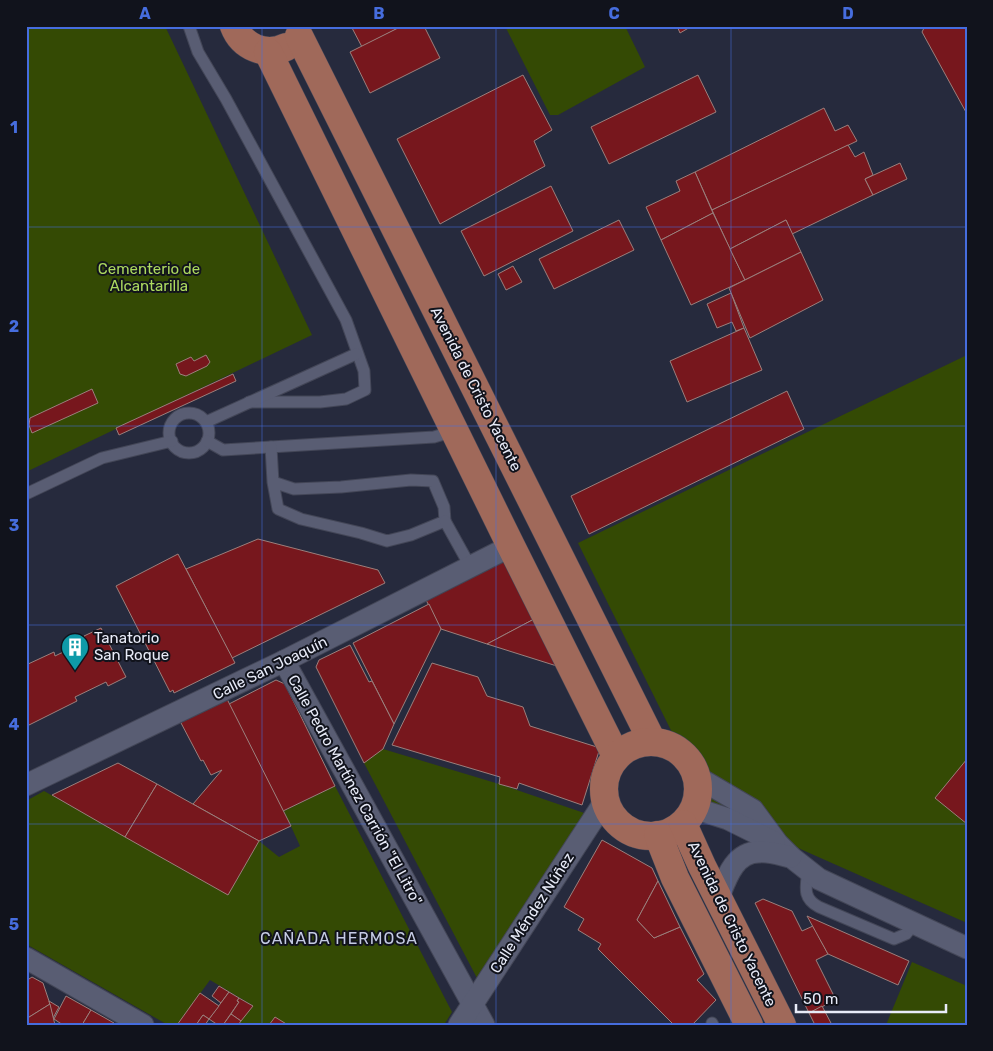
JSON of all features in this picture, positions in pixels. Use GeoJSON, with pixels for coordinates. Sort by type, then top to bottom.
{"type":"FeatureCollection","features":[{"type":"Feature","properties":{"kind":"main road"},"geometry":{"type":"LineString","coordinates":[[234,26],[247,44],[268,52],[280,50],[291,44],[302,31]]}},
{"type":"Feature","properties":{"kind":"main road","name":"Avenida de Cristo Yacente"},"geometry":{"type":"LineString","coordinates":[[302,31],[652,741]]}},
{"type":"Feature","properties":{"kind":"main road"},"geometry":{"type":"LineString","coordinates":[[268,52],[616,756]]}},
{"type":"Feature","properties":{"kind":"main road"},"geometry":{"type":"LineString","coordinates":[[652,741],[664,743],[679,750],[690,762],[697,777],[698,793],[689,816],[674,830],[658,836],[636,833],[620,825],[610,813],[605,801],[604,780],[616,756],[634,744],[652,741]]}},
{"type":"Feature","properties":{"kind":"main road","name":"Avenida de Cristo Yacente"},"geometry":{"type":"LineString","coordinates":[[689,816],[718,899],[782,1025]]}},
{"type":"Feature","properties":{"kind":"main road","name":"Avenida de Cristo Yacente"},"geometry":{"type":"LineString","coordinates":[[658,836],[674,878],[749,1025]]}},
{"type":"Feature","properties":{"kind":"street","name":"Calle San Joaquín"},"geometry":{"type":"LineString","coordinates":[[26,785],[284,661],[511,546]]}},
{"type":"Feature","properties":{"kind":"street","name":"Calle Pedro Martínez Carrión \"El Litro\""},"geometry":{"type":"LineString","coordinates":[[284,661],[484,1025]]}},
{"type":"Feature","properties":{"kind":"street"},"geometry":{"type":"LineString","coordinates":[[697,777],[754,810],[784,850]]}},
{"type":"Feature","properties":{"kind":"street","name":"Calle Méndez Núñez"},"geometry":{"type":"LineString","coordinates":[[460,1025],[605,801]]}},
{"type":"Feature","properties":{"kind":"street"},"geometry":{"type":"LineString","coordinates":[[689,816],[728,819],[784,850],[819,879],[967,948]]}},
{"type":"Feature","properties":{"kind":"street"},"geometry":{"type":"LineString","coordinates":[[718,899],[728,874],[740,858],[758,851],[784,850]]}},
{"type":"Feature","properties":{"kind":"street"},"geometry":{"type":"LineString","coordinates":[[26,958],[143,1025]]}},
{"type":"Feature","properties":{"kind":"lane"},"geometry":{"type":"LineString","coordinates":[[189,26],[198,52],[226,99],[346,320],[356,354],[364,372],[365,390],[346,399],[320,402],[249,402]]}},
{"type":"Feature","properties":{"kind":"lane"},"geometry":{"type":"LineString","coordinates":[[206,422],[356,354]]}},
{"type":"Feature","properties":{"kind":"lane"},"geometry":{"type":"LineString","coordinates":[[193,413],[199,415],[206,422],[209,431],[207,441],[202,449],[189,452],[177,448],[172,441],[169,431],[171,424],[180,415],[193,413]]}},
{"type":"Feature","properties":{"kind":"lane"},"geometry":{"type":"LineString","coordinates":[[207,441],[223,450],[434,437],[454,431]]}},
{"type":"Feature","properties":{"kind":"lane"},"geometry":{"type":"LineString","coordinates":[[26,494],[102,458],[172,441]]}},
{"type":"Feature","properties":{"kind":"lane"},"geometry":{"type":"LineString","coordinates":[[271,447],[273,482],[278,509],[302,520],[387,541],[410,535],[445,521]]}},
{"type":"Feature","properties":{"kind":"lane"},"geometry":{"type":"LineString","coordinates":[[273,482],[294,489],[341,487],[412,480],[433,481],[444,507],[445,521],[470,566]]}},
{"type":"Feature","properties":{"kind":"green space","name":"Cementerio de Alcantarilla"},"geometry":{"type":"Polygon","coordinates":[[[26,26],[165,26],[312,335],[26,472],[26,26]]]}},
{"type":"Feature","properties":{"kind":"green space"},"geometry":{"type":"Polygon","coordinates":[[[505,26],[625,26],[645,67],[558,115],[550,115],[505,26]]]}},
{"type":"Feature","properties":{"kind":"green space"},"geometry":{"type":"Polygon","coordinates":[[[967,355],[967,923],[710,809],[578,543],[967,355]]]}},
{"type":"Feature","properties":{"kind":"green space"},"geometry":{"type":"Polygon","coordinates":[[[383,749],[499,784],[593,816],[478,980],[364,763],[383,749]]]}},
{"type":"Feature","properties":{"kind":"green space"},"geometry":{"type":"Polygon","coordinates":[[[335,786],[452,1012],[444,1025],[288,1025],[275,1018],[269,1025],[238,1025],[252,1005],[210,980],[177,1025],[168,1025],[26,944],[26,801],[44,791],[228,894],[259,841],[279,857],[300,846],[284,811],[335,786]]]}},
{"type":"Feature","properties":{"kind":"green space"},"geometry":{"type":"Polygon","coordinates":[[[912,962],[967,986],[967,1025],[886,1025],[912,962]]]}},
{"type":"Feature","properties":{"kind":"building"},"geometry":{"type":"Polygon","coordinates":[[[351,26],[402,26],[362,47],[351,26]]]}},
{"type":"Feature","properties":{"kind":"building"},"geometry":{"type":"Polygon","coordinates":[[[402,26],[424,26],[440,58],[370,93],[350,52],[402,26]]]}},
{"type":"Feature","properties":{"kind":"building"},"geometry":{"type":"Polygon","coordinates":[[[677,26],[692,26],[680,33],[677,26]]]}},
{"type":"Feature","properties":{"kind":"building"},"geometry":{"type":"Polygon","coordinates":[[[925,26],[967,26],[967,114],[922,32],[925,26]]]}},
{"type":"Feature","properties":{"kind":"building"},"geometry":{"type":"Polygon","coordinates":[[[523,75],[552,130],[534,141],[545,166],[440,224],[397,139],[523,75]]]}},
{"type":"Feature","properties":{"kind":"building"},"geometry":{"type":"Polygon","coordinates":[[[698,75],[716,112],[609,164],[591,127],[698,75]]]}},
{"type":"Feature","properties":{"kind":"building"},"geometry":{"type":"Polygon","coordinates":[[[824,108],[835,131],[848,125],[857,141],[712,210],[695,172],[824,108]]]}},
{"type":"Feature","properties":{"kind":"building"},"geometry":{"type":"Polygon","coordinates":[[[848,145],[855,157],[864,152],[873,175],[865,179],[873,195],[792,234],[786,220],[730,249],[712,210],[848,145]]]}},
{"type":"Feature","properties":{"kind":"building"},"geometry":{"type":"Polygon","coordinates":[[[900,163],[907,179],[873,195],[865,179],[900,163]]]}},
{"type":"Feature","properties":{"kind":"building"},"geometry":{"type":"Polygon","coordinates":[[[695,172],[713,213],[661,240],[646,207],[680,191],[676,181],[695,172]]]}},
{"type":"Feature","properties":{"kind":"building"},"geometry":{"type":"Polygon","coordinates":[[[551,186],[573,231],[484,276],[461,231],[551,186]]]}},
{"type":"Feature","properties":{"kind":"building"},"geometry":{"type":"Polygon","coordinates":[[[713,213],[745,280],[691,305],[661,240],[713,213]]]}},
{"type":"Feature","properties":{"kind":"building"},"geometry":{"type":"Polygon","coordinates":[[[619,220],[634,250],[554,289],[539,259],[619,220]]]}},
{"type":"Feature","properties":{"kind":"building"},"geometry":{"type":"Polygon","coordinates":[[[786,220],[801,252],[745,280],[730,249],[786,220]]]}},
{"type":"Feature","properties":{"kind":"building"},"geometry":{"type":"Polygon","coordinates":[[[801,252],[823,300],[750,338],[729,288],[801,252]]]}},
{"type":"Feature","properties":{"kind":"building"},"geometry":{"type":"Polygon","coordinates":[[[513,266],[522,282],[506,290],[498,274],[513,266]]]}},
{"type":"Feature","properties":{"kind":"building"},"geometry":{"type":"Polygon","coordinates":[[[731,293],[744,328],[736,331],[732,322],[717,328],[707,304],[731,293]]]}},
{"type":"Feature","properties":{"kind":"building"},"geometry":{"type":"Polygon","coordinates":[[[744,328],[762,370],[687,402],[670,361],[744,328]]]}},
{"type":"Feature","properties":{"kind":"building"},"geometry":{"type":"Polygon","coordinates":[[[206,355],[210,362],[207,366],[186,376],[180,374],[176,364],[191,357],[194,361],[206,355]]]}},
{"type":"Feature","properties":{"kind":"building"},"geometry":{"type":"Polygon","coordinates":[[[233,374],[236,381],[119,435],[116,428],[233,374]]]}},
{"type":"Feature","properties":{"kind":"building"},"geometry":{"type":"Polygon","coordinates":[[[92,389],[98,403],[32,433],[29,425],[30,418],[92,389]]]}},
{"type":"Feature","properties":{"kind":"building"},"geometry":{"type":"Polygon","coordinates":[[[787,391],[804,429],[589,534],[571,496],[787,391]]]}},
{"type":"Feature","properties":{"kind":"building"},"geometry":{"type":"Polygon","coordinates":[[[258,539],[378,570],[385,583],[232,658],[186,569],[258,539]]]}},
{"type":"Feature","properties":{"kind":"building"},"geometry":{"type":"Polygon","coordinates":[[[178,554],[235,663],[174,693],[173,690],[170,692],[116,586],[178,554]]]}},
{"type":"Feature","properties":{"kind":"building"},"geometry":{"type":"Polygon","coordinates":[[[506,558],[536,618],[487,644],[441,629],[426,600],[506,558]]]}},
{"type":"Feature","properties":{"kind":"building"},"geometry":{"type":"Polygon","coordinates":[[[429,604],[441,629],[394,724],[353,643],[429,604]]]}},
{"type":"Feature","properties":{"kind":"building"},"geometry":{"type":"Polygon","coordinates":[[[536,618],[560,667],[487,644],[536,618]]]}},
{"type":"Feature","properties":{"kind":"building","name":"Tanatorio San Roque"},"geometry":{"type":"Polygon","coordinates":[[[101,628],[126,677],[108,686],[106,682],[75,697],[77,701],[27,726],[26,665],[54,652],[55,656],[86,641],[84,636],[101,628]]]}},
{"type":"Feature","properties":{"kind":"building"},"geometry":{"type":"Polygon","coordinates":[[[350,645],[369,682],[372,681],[394,724],[383,749],[364,763],[316,667],[319,660],[350,645]]]}},
{"type":"Feature","properties":{"kind":"building"},"geometry":{"type":"Polygon","coordinates":[[[432,663],[478,677],[487,696],[523,707],[530,726],[600,748],[582,805],[519,783],[517,789],[499,784],[500,777],[392,745],[432,663]]]}},
{"type":"Feature","properties":{"kind":"building"},"geometry":{"type":"Polygon","coordinates":[[[276,680],[285,684],[335,786],[283,811],[229,704],[276,680]]]}},
{"type":"Feature","properties":{"kind":"building"},"geometry":{"type":"Polygon","coordinates":[[[226,697],[291,826],[259,841],[193,804],[222,770],[211,775],[203,760],[201,761],[180,721],[226,697]]]}},
{"type":"Feature","properties":{"kind":"building"},"geometry":{"type":"Polygon","coordinates":[[[967,759],[967,824],[935,798],[967,759]]]}},
{"type":"Feature","properties":{"kind":"building"},"geometry":{"type":"Polygon","coordinates":[[[118,763],[157,784],[125,837],[52,795],[118,763]]]}},
{"type":"Feature","properties":{"kind":"building"},"geometry":{"type":"Polygon","coordinates":[[[157,784],[259,841],[228,895],[125,837],[157,784]]]}},
{"type":"Feature","properties":{"kind":"building"},"geometry":{"type":"Polygon","coordinates":[[[602,840],[652,868],[658,881],[637,920],[654,938],[680,927],[704,974],[697,980],[716,1000],[692,1025],[674,1025],[598,949],[601,944],[578,930],[584,919],[564,907],[602,840]]]}},
{"type":"Feature","properties":{"kind":"building"},"geometry":{"type":"Polygon","coordinates":[[[658,881],[680,927],[654,938],[637,920],[658,881]]]}},
{"type":"Feature","properties":{"kind":"building"},"geometry":{"type":"Polygon","coordinates":[[[763,899],[792,911],[802,931],[813,926],[828,954],[816,960],[836,1000],[809,1013],[755,903],[763,899]]]}},
{"type":"Feature","properties":{"kind":"building"},"geometry":{"type":"Polygon","coordinates":[[[807,916],[909,961],[898,985],[828,954],[807,916]]]}},
{"type":"Feature","properties":{"kind":"building"},"geometry":{"type":"Polygon","coordinates":[[[32,977],[43,983],[50,1004],[26,1019],[26,981],[32,977]]]}},
{"type":"Feature","properties":{"kind":"building"},"geometry":{"type":"Polygon","coordinates":[[[219,986],[229,992],[221,1003],[212,996],[219,986]]]}},
{"type":"Feature","properties":{"kind":"building"},"geometry":{"type":"Polygon","coordinates":[[[229,992],[239,998],[237,1001],[239,1002],[223,1025],[218,1025],[209,1019],[229,992]]]}},
{"type":"Feature","properties":{"kind":"building"},"geometry":{"type":"Polygon","coordinates":[[[200,993],[219,1006],[209,1019],[203,1015],[196,1025],[177,1025],[200,993]]]}},
{"type":"Feature","properties":{"kind":"building"},"geometry":{"type":"Polygon","coordinates":[[[66,996],[91,1010],[82,1025],[63,1025],[54,1019],[66,996]]]}},
{"type":"Feature","properties":{"kind":"building"},"geometry":{"type":"Polygon","coordinates":[[[239,998],[253,1006],[241,1021],[231,1014],[239,1002],[237,1001],[239,998]]]}},
{"type":"Feature","properties":{"kind":"building"},"geometry":{"type":"Polygon","coordinates":[[[49,1001],[59,1007],[53,1018],[50,1006],[49,1001]]]}},
{"type":"Feature","properties":{"kind":"building"},"geometry":{"type":"Polygon","coordinates":[[[50,1004],[55,1025],[26,1025],[26,1019],[50,1004]]]}},
{"type":"Feature","properties":{"kind":"building"},"geometry":{"type":"Polygon","coordinates":[[[822,1006],[832,1025],[815,1025],[809,1013],[822,1006]]]}},
{"type":"Feature","properties":{"kind":"building"},"geometry":{"type":"Polygon","coordinates":[[[91,1010],[114,1023],[114,1025],[82,1025],[91,1010]]]}},
{"type":"Feature","properties":{"kind":"building"},"geometry":{"type":"Polygon","coordinates":[[[231,1014],[241,1021],[238,1025],[223,1025],[231,1014]]]}},
{"type":"Feature","properties":{"kind":"building"},"geometry":{"type":"Polygon","coordinates":[[[203,1015],[209,1019],[205,1025],[196,1025],[203,1015]]]}},
{"type":"Feature","properties":{"kind":"building"},"geometry":{"type":"Polygon","coordinates":[[[275,1017],[288,1025],[269,1025],[275,1017]]]}},
{"type":"Feature","properties":{"kind":"place","name":"Tanatorio San Roque"},"geometry":{"type":"Point","coordinates":[75,671]}},
{"type":"Feature","properties":{"kind":"district","name":"CAÑADA HERMOSA"},"geometry":{"type":"Point","coordinates":[339,938]}}]}
